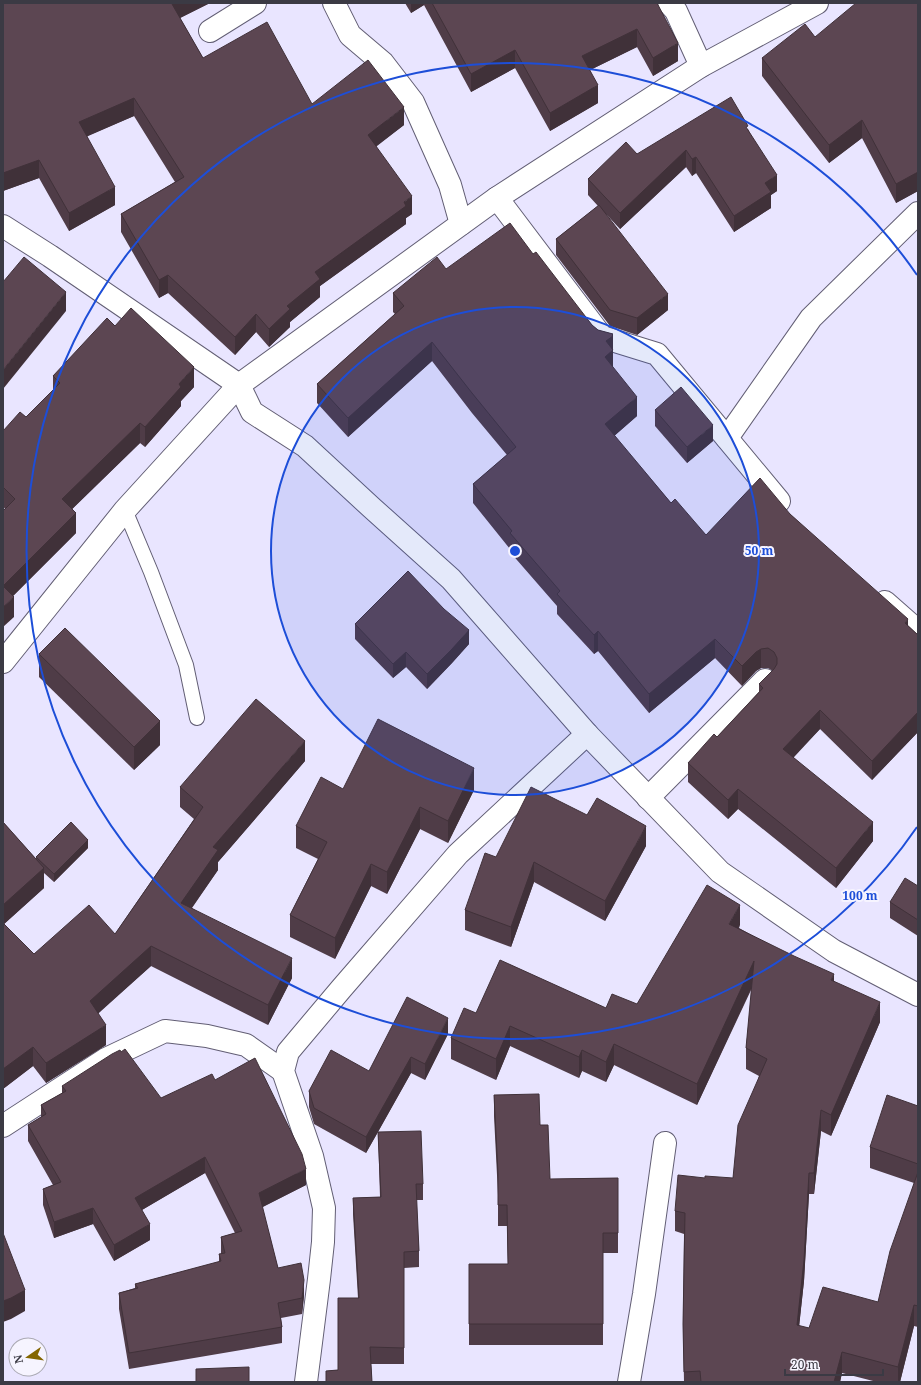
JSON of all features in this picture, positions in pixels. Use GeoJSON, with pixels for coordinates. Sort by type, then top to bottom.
{"type":"FeatureCollection","features":[{"type":"Feature","properties":{"kind":"street"},"geometry":{"type":"LineString","coordinates":[[210,31],[255,3]]}},
{"type":"Feature","properties":{"kind":"street"},"geometry":{"type":"LineString","coordinates":[[334,3],[350,35],[382,63],[413,102],[450,185],[461,224]]}},
{"type":"Feature","properties":{"kind":"street"},"geometry":{"type":"LineString","coordinates":[[669,3],[676,11],[701,66]]}},
{"type":"Feature","properties":{"kind":"street"},"geometry":{"type":"LineString","coordinates":[[3,662],[125,510],[239,385],[497,198],[701,66],[817,3]]}},
{"type":"Feature","properties":{"kind":"street"},"geometry":{"type":"LineString","coordinates":[[497,198],[602,337],[657,354],[793,518]]}},
{"type":"Feature","properties":{"kind":"street"},"geometry":{"type":"LineString","coordinates":[[727,438],[811,318],[918,213]]}},
{"type":"Feature","properties":{"kind":"street"},"geometry":{"type":"LineString","coordinates":[[3,226],[50,256],[239,385],[252,412],[306,446],[451,579],[587,734],[720,872],[834,951],[918,995]]}},
{"type":"Feature","properties":{"kind":"street"},"geometry":{"type":"LineString","coordinates":[[872,590],[918,631]]}},
{"type":"Feature","properties":{"kind":"street"},"geometry":{"type":"LineString","coordinates":[[648,798],[765,680]]}},
{"type":"Feature","properties":{"kind":"street"},"geometry":{"type":"LineString","coordinates":[[306,1382],[323,1242],[324,1208],[312,1156],[283,1071],[288,1052],[458,854],[587,734]]}},
{"type":"Feature","properties":{"kind":"street"},"geometry":{"type":"LineString","coordinates":[[3,1126],[106,1059],[165,1031],[207,1036],[246,1045],[283,1071]]}},
{"type":"Feature","properties":{"kind":"street"},"geometry":{"type":"LineString","coordinates":[[629,1382],[644,1294],[664,1143]]}},
{"type":"Feature","properties":{"kind":"lane"},"geometry":{"type":"LineString","coordinates":[[125,510],[151,572],[186,666],[197,718]]}},
{"type":"Feature","properties":{"kind":"building"},"geometry":{"type":"Polygon","coordinates":[[[3,3],[173,3],[172,4],[203,58],[267,22],[312,104],[368,60],[404,107],[368,135],[412,196],[404,202],[406,206],[315,272],[320,279],[287,306],[290,309],[269,329],[256,314],[235,337],[168,275],[159,280],[121,214],[184,177],[134,98],[79,122],[115,187],[69,213],[39,160],[3,173],[3,3]]]}},
{"type":"Feature","properties":{"kind":"building"},"geometry":{"type":"Polygon","coordinates":[[[432,3],[657,3],[678,43],[653,58],[637,29],[582,56],[598,85],[550,113],[515,50],[471,74],[432,3]]]}},
{"type":"Feature","properties":{"kind":"building"},"geometry":{"type":"Polygon","coordinates":[[[856,3],[918,3],[918,172],[896,184],[862,120],[829,145],[762,58],[805,24],[815,37],[856,3]]]}},
{"type":"Feature","properties":{"kind":"building"},"geometry":{"type":"Polygon","coordinates":[[[731,97],[748,126],[746,127],[777,175],[765,183],[771,192],[734,216],[696,157],[692,159],[686,150],[620,213],[588,179],[626,142],[637,154],[731,97]]]}},
{"type":"Feature","properties":{"kind":"building"},"geometry":{"type":"Polygon","coordinates":[[[599,205],[668,294],[637,318],[610,310],[556,239],[599,205]]]}},
{"type":"Feature","properties":{"kind":"building"},"geometry":{"type":"Polygon","coordinates":[[[510,223],[533,254],[536,252],[592,325],[598,330],[613,334],[613,336],[606,341],[613,350],[605,357],[637,397],[605,424],[671,503],[675,499],[706,535],[760,478],[790,514],[908,619],[905,623],[918,635],[918,712],[872,761],[820,710],[783,749],[873,822],[836,868],[738,789],[728,800],[688,763],[714,734],[717,737],[763,688],[759,684],[777,664],[777,658],[774,652],[768,648],[761,649],[742,666],[715,639],[649,694],[598,631],[594,635],[557,594],[560,591],[510,533],[512,531],[473,484],[516,447],[432,342],[348,418],[317,384],[404,306],[393,293],[437,257],[446,269],[510,223]]]}},
{"type":"Feature","properties":{"kind":"building"},"geometry":{"type":"Polygon","coordinates":[[[24,257],[66,292],[3,370],[3,282],[24,257]]]}},
{"type":"Feature","properties":{"kind":"building"},"geometry":{"type":"Polygon","coordinates":[[[131,308],[194,367],[179,384],[181,387],[145,427],[140,423],[62,499],[76,513],[3,586],[3,511],[15,499],[3,487],[3,431],[20,412],[26,417],[60,383],[53,376],[107,318],[115,326],[131,308]]]}},
{"type":"Feature","properties":{"kind":"building"},"geometry":{"type":"Polygon","coordinates":[[[681,387],[713,425],[687,447],[655,410],[681,387]]]}},
{"type":"Feature","properties":{"kind":"building"},"geometry":{"type":"Polygon","coordinates":[[[408,571],[444,609],[469,630],[427,674],[406,652],[393,664],[355,624],[408,571]]]}},
{"type":"Feature","properties":{"kind":"building"},"geometry":{"type":"Polygon","coordinates":[[[3,586],[14,597],[3,607],[3,586]]]}},
{"type":"Feature","properties":{"kind":"building"},"geometry":{"type":"Polygon","coordinates":[[[65,628],[160,721],[134,747],[39,654],[65,628]]]}},
{"type":"Feature","properties":{"kind":"building"},"geometry":{"type":"Polygon","coordinates":[[[256,699],[305,741],[213,847],[218,850],[181,903],[292,958],[268,1005],[151,946],[90,1001],[106,1025],[46,1063],[33,1047],[3,1069],[3,923],[34,954],[89,905],[115,934],[203,807],[180,787],[256,699]]]}},
{"type":"Feature","properties":{"kind":"building"},"geometry":{"type":"Polygon","coordinates":[[[378,719],[474,768],[448,821],[420,807],[387,872],[371,864],[335,938],[290,915],[327,842],[296,826],[321,777],[343,789],[378,719]]]}},
{"type":"Feature","properties":{"kind":"building"},"geometry":{"type":"Polygon","coordinates":[[[531,787],[587,815],[597,798],[646,826],[605,901],[534,862],[511,927],[465,910],[485,853],[496,857],[531,787]]]}},
{"type":"Feature","properties":{"kind":"building"},"geometry":{"type":"Polygon","coordinates":[[[3,822],[44,868],[3,905],[3,822]]]}},
{"type":"Feature","properties":{"kind":"building"},"geometry":{"type":"Polygon","coordinates":[[[71,822],[88,840],[54,874],[36,857],[71,822]]]}},
{"type":"Feature","properties":{"kind":"building"},"geometry":{"type":"Polygon","coordinates":[[[905,878],[918,886],[918,920],[890,902],[905,878]]]}},
{"type":"Feature","properties":{"kind":"building"},"geometry":{"type":"Polygon","coordinates":[[[707,885],[740,905],[729,924],[834,974],[831,980],[880,1002],[831,1115],[821,1110],[814,1173],[809,1173],[804,1260],[797,1325],[809,1328],[823,1287],[878,1302],[890,1251],[918,1172],[918,1306],[914,1305],[898,1367],[842,1352],[834,1382],[701,1382],[700,1371],[684,1372],[683,1324],[685,1213],[675,1211],[678,1175],[705,1178],[705,1176],[733,1178],[738,1125],[767,1059],[746,1048],[754,961],[697,1084],[614,1044],[606,1062],[582,1050],[579,1057],[510,1026],[496,1059],[451,1038],[464,1008],[476,1013],[500,960],[606,1008],[612,994],[637,1004],[707,885]]]}},
{"type":"Feature","properties":{"kind":"building"},"geometry":{"type":"Polygon","coordinates":[[[407,997],[448,1018],[425,1064],[411,1057],[366,1137],[314,1108],[309,1091],[331,1050],[369,1071],[407,997]]]}},
{"type":"Feature","properties":{"kind":"building"},"geometry":{"type":"Polygon","coordinates":[[[125,1049],[161,1098],[212,1074],[215,1080],[255,1058],[302,1154],[306,1169],[259,1193],[278,1268],[301,1263],[304,1280],[302,1298],[278,1303],[282,1327],[129,1353],[119,1293],[138,1288],[135,1284],[221,1261],[219,1254],[225,1253],[221,1237],[242,1231],[205,1157],[135,1198],[150,1224],[114,1245],[93,1208],[54,1222],[43,1189],[61,1182],[28,1125],[46,1114],[41,1105],[66,1091],[62,1086],[112,1054],[120,1050],[121,1052],[125,1049]]]}},
{"type":"Feature","properties":{"kind":"building"},"geometry":{"type":"Polygon","coordinates":[[[539,1094],[540,1125],[548,1125],[550,1179],[618,1178],[618,1233],[603,1233],[603,1324],[469,1324],[469,1264],[508,1264],[507,1205],[498,1205],[494,1095],[539,1094]]]}},
{"type":"Feature","properties":{"kind":"building"},"geometry":{"type":"Polygon","coordinates":[[[887,1095],[918,1106],[918,1164],[870,1147],[887,1095]]]}},
{"type":"Feature","properties":{"kind":"building"},"geometry":{"type":"Polygon","coordinates":[[[421,1131],[423,1184],[416,1184],[419,1251],[404,1252],[404,1348],[370,1347],[372,1382],[326,1382],[326,1371],[338,1370],[338,1298],[359,1298],[353,1198],[381,1197],[378,1132],[421,1131]]]}},
{"type":"Feature","properties":{"kind":"building"},"geometry":{"type":"Polygon","coordinates":[[[3,1233],[25,1290],[3,1301],[3,1233]]]}},
{"type":"Feature","properties":{"kind":"building"},"geometry":{"type":"Polygon","coordinates":[[[249,1367],[249,1382],[196,1382],[196,1369],[249,1367]]]}}]}
